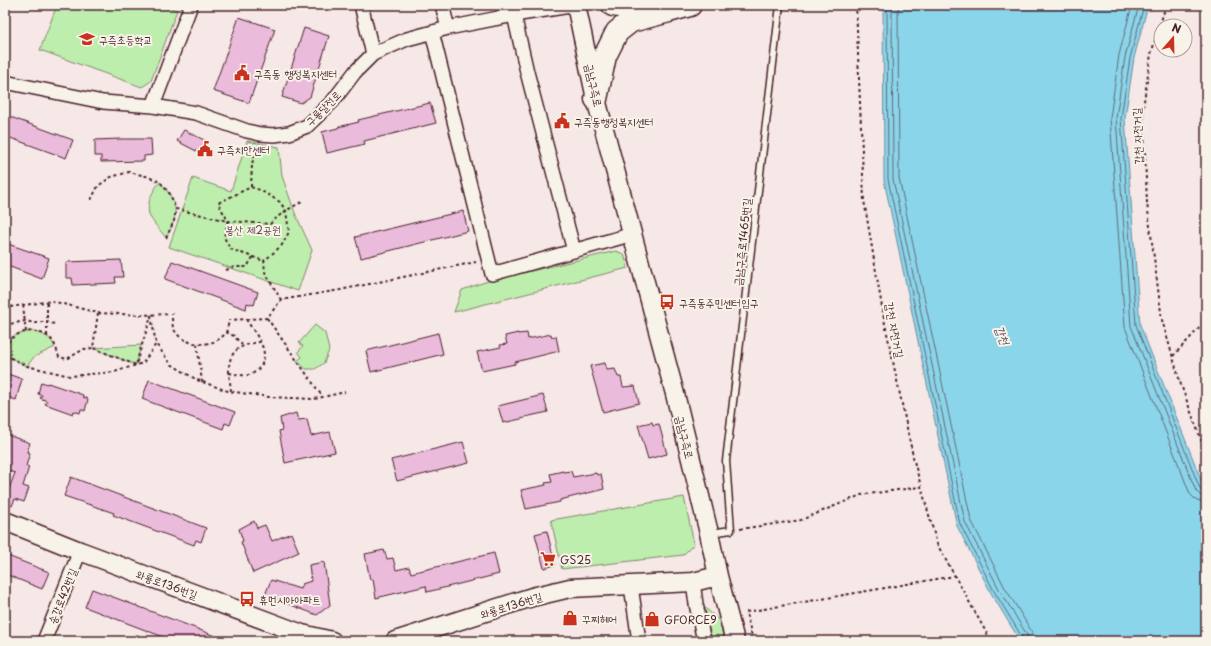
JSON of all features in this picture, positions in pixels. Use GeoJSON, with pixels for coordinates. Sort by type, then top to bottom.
{"type":"FeatureCollection","features":[{"type":"Feature","properties":{"kind":"highway"},"geometry":{"type":"LineString","coordinates":[[613,5],[654,11],[669,11]]}},
{"type":"Feature","properties":{"kind":"highway"},"geometry":{"type":"LineString","coordinates":[[596,99],[605,56],[617,32],[631,21],[690,5]]}},
{"type":"Feature","properties":{"kind":"main road","name":"금남구즉로"},"geometry":{"type":"LineString","coordinates":[[576,5],[596,99],[633,234],[735,641]]}},
{"type":"Feature","properties":{"kind":"main road","name":"와룡로136번길"},"geometry":{"type":"LineString","coordinates":[[5,521],[80,551],[302,634],[332,641]]}},
{"type":"Feature","properties":{"kind":"main road","name":"와룡로136번길"},"geometry":{"type":"LineString","coordinates":[[395,641],[532,597],[570,588],[693,582],[718,576]]}},
{"type":"Feature","properties":{"kind":"street"},"geometry":{"type":"LineString","coordinates":[[153,106],[191,5]]}},
{"type":"Feature","properties":{"kind":"street"},"geometry":{"type":"LineString","coordinates":[[361,5],[373,54]]}},
{"type":"Feature","properties":{"kind":"street"},"geometry":{"type":"LineString","coordinates":[[442,5],[448,28]]}},
{"type":"Feature","properties":{"kind":"street","name":"구룡달전로"},"geometry":{"type":"LineString","coordinates":[[5,82],[104,102],[153,106],[196,113],[260,134],[274,135],[289,133],[307,126],[333,101],[355,72],[373,54],[407,39],[448,28],[576,5]]}},
{"type":"Feature","properties":{"kind":"street"},"geometry":{"type":"LineString","coordinates":[[514,15],[527,72],[574,251]]}},
{"type":"Feature","properties":{"kind":"street"},"geometry":{"type":"LineString","coordinates":[[432,32],[492,274],[633,234]]}},
{"type":"Feature","properties":{"kind":"street","name":"송강로42번길"},"geometry":{"type":"LineString","coordinates":[[44,641],[80,551]]}},
{"type":"Feature","properties":{"kind":"street"},"geometry":{"type":"LineString","coordinates":[[693,582],[704,641]]}},
{"type":"Feature","properties":{"kind":"street"},"geometry":{"type":"LineString","coordinates":[[631,586],[636,640]]}},
{"type":"Feature","properties":{"kind":"lane","name":"금남구즉로1465번길"},"geometry":{"type":"LineString","coordinates":[[731,530],[726,461],[780,5]]}},
{"type":"Feature","properties":{"kind":"lane"},"geometry":{"type":"LineString","coordinates":[[709,534],[731,530]]}},
{"type":"Feature","properties":{"kind":"path","name":"갑천 자전거길"},"geometry":{"type":"LineString","coordinates":[[856,5],[864,200],[884,319],[920,487],[937,544],[991,641]]}},
{"type":"Feature","properties":{"kind":"path","name":"갑천 자전거길"},"geometry":{"type":"LineString","coordinates":[[1166,5],[1152,54],[1143,108],[1147,203],[1162,320],[1182,385],[1206,453]]}},
{"type":"Feature","properties":{"kind":"path"},"geometry":{"type":"LineString","coordinates":[[251,187],[252,164],[260,134]]}},
{"type":"Feature","properties":{"kind":"path"},"geometry":{"type":"LineString","coordinates":[[91,200],[98,186],[112,177],[129,172],[146,176],[160,182],[170,194],[176,209],[174,221],[166,238]]}},
{"type":"Feature","properties":{"kind":"path"},"geometry":{"type":"LineString","coordinates":[[251,187],[260,190],[280,202],[286,211],[289,232],[282,245],[264,261],[230,249],[224,237],[228,221],[218,203],[251,187]]}},
{"type":"Feature","properties":{"kind":"path"},"geometry":{"type":"LineString","coordinates":[[176,209],[228,221],[270,224],[280,214],[304,201]]}},
{"type":"Feature","properties":{"kind":"path"},"geometry":{"type":"LineString","coordinates":[[226,270],[234,267],[247,267],[253,257]]}},
{"type":"Feature","properties":{"kind":"path"},"geometry":{"type":"LineString","coordinates":[[264,261],[265,272],[281,300]]}},
{"type":"Feature","properties":{"kind":"path"},"geometry":{"type":"LineString","coordinates":[[5,304],[10,307],[52,301],[98,313],[172,314],[173,328],[182,339],[197,344],[216,342],[226,332],[229,320],[267,318],[281,300],[340,290],[480,261]]}},
{"type":"Feature","properties":{"kind":"path"},"geometry":{"type":"LineString","coordinates":[[47,302],[47,336]]}},
{"type":"Feature","properties":{"kind":"path"},"geometry":{"type":"LineString","coordinates":[[23,305],[26,332]]}},
{"type":"Feature","properties":{"kind":"path"},"geometry":{"type":"LineString","coordinates":[[93,348],[98,313]]}},
{"type":"Feature","properties":{"kind":"path"},"geometry":{"type":"LineString","coordinates":[[151,314],[156,344],[171,364],[197,380],[231,391],[269,397],[314,399],[344,392]]}},
{"type":"Feature","properties":{"kind":"path"},"geometry":{"type":"LineString","coordinates":[[136,365],[148,330],[151,314]]}},
{"type":"Feature","properties":{"kind":"path"},"geometry":{"type":"LineString","coordinates":[[267,318],[322,396]]}},
{"type":"Feature","properties":{"kind":"path"},"geometry":{"type":"LineString","coordinates":[[229,373],[246,376],[254,374],[264,362],[265,355],[260,342],[246,319]]}},
{"type":"Feature","properties":{"kind":"path"},"geometry":{"type":"LineString","coordinates":[[5,325],[25,321],[36,323],[47,320],[54,324]]}},
{"type":"Feature","properties":{"kind":"path"},"geometry":{"type":"LineString","coordinates":[[1173,356],[1206,321]]}},
{"type":"Feature","properties":{"kind":"path"},"geometry":{"type":"LineString","coordinates":[[5,348],[7,343],[16,335],[32,331],[47,336],[52,340],[59,356],[67,359],[84,349],[93,348],[136,365]]}},
{"type":"Feature","properties":{"kind":"path"},"geometry":{"type":"LineString","coordinates":[[226,332],[234,336],[244,346]]}},
{"type":"Feature","properties":{"kind":"path"},"geometry":{"type":"LineString","coordinates":[[231,391],[229,364],[232,355],[239,347],[260,342]]}},
{"type":"Feature","properties":{"kind":"path"},"geometry":{"type":"LineString","coordinates":[[5,355],[26,366],[70,376],[114,372],[143,363],[156,344]]}},
{"type":"Feature","properties":{"kind":"path"},"geometry":{"type":"LineString","coordinates":[[197,344],[202,382]]}},
{"type":"Feature","properties":{"kind":"path"},"geometry":{"type":"LineString","coordinates":[[731,530],[801,520],[861,495],[920,487]]}},
{"type":"Feature","properties":{"kind":"path"},"geometry":{"type":"LineString","coordinates":[[753,641],[746,612],[954,576]]}},
{"type":"Feature","properties":{"kind":"green space","name":"구즉초등학교"},"geometry":{"type":"Polygon","coordinates":[[[57,5],[162,5],[177,10],[151,81],[142,87],[40,50],[57,5]]]}},
{"type":"Feature","properties":{"kind":"green space","name":"봉산 제2공원"},"geometry":{"type":"Polygon","coordinates":[[[247,141],[279,147],[282,176],[295,213],[312,250],[298,291],[169,247],[193,178],[231,191],[247,141]]]}},
{"type":"Feature","properties":{"kind":"green space"},"geometry":{"type":"Polygon","coordinates":[[[160,182],[174,202],[175,208],[174,222],[166,238],[152,220],[148,210],[151,197],[160,182]]]}},
{"type":"Feature","properties":{"kind":"green space"},"geometry":{"type":"Polygon","coordinates":[[[616,251],[624,254],[628,268],[454,312],[462,290],[485,282],[616,251]]]}},
{"type":"Feature","properties":{"kind":"green space"},"geometry":{"type":"Polygon","coordinates":[[[315,325],[325,333],[329,350],[324,363],[315,369],[306,369],[297,361],[302,357],[298,352],[303,346],[299,343],[315,325]]]}},
{"type":"Feature","properties":{"kind":"green space"},"geometry":{"type":"Polygon","coordinates":[[[31,331],[46,336],[51,340],[55,347],[34,357],[27,366],[5,355],[7,344],[12,337],[31,331]]]}},
{"type":"Feature","properties":{"kind":"green space"},"geometry":{"type":"Polygon","coordinates":[[[141,345],[136,365],[93,348],[141,345]]]}},
{"type":"Feature","properties":{"kind":"green space"},"geometry":{"type":"Polygon","coordinates":[[[684,497],[694,544],[683,555],[562,569],[551,520],[684,497]]]}},
{"type":"Feature","properties":{"kind":"green space"},"geometry":{"type":"Polygon","coordinates":[[[703,606],[720,621],[724,641],[710,641],[703,606]]]}},
{"type":"Feature","properties":{"kind":"water","name":"갑천"},"geometry":{"type":"Polygon","coordinates":[[[883,5],[1148,5],[1134,58],[1125,118],[1140,325],[1206,492],[1206,641],[1020,641],[991,593],[957,526],[884,180],[883,5]]]}},
{"type":"Feature","properties":{"kind":"building"},"geometry":{"type":"Polygon","coordinates":[[[239,17],[275,29],[249,103],[213,91],[239,17]]]}},
{"type":"Feature","properties":{"kind":"building"},"geometry":{"type":"Polygon","coordinates":[[[304,28],[329,36],[310,97],[301,103],[282,97],[304,28]]]}},
{"type":"Feature","properties":{"kind":"building"},"geometry":{"type":"Polygon","coordinates":[[[430,103],[436,123],[364,141],[365,144],[327,153],[322,132],[359,122],[358,120],[430,103]]]}},
{"type":"Feature","properties":{"kind":"building"},"geometry":{"type":"Polygon","coordinates":[[[5,115],[73,140],[66,158],[5,136],[5,115]]]}},
{"type":"Feature","properties":{"kind":"building"},"geometry":{"type":"Polygon","coordinates":[[[184,130],[206,141],[200,153],[177,141],[184,130]]]}},
{"type":"Feature","properties":{"kind":"building"},"geometry":{"type":"Polygon","coordinates":[[[151,139],[152,155],[144,156],[144,161],[101,162],[101,156],[95,156],[95,140],[151,139]]]}},
{"type":"Feature","properties":{"kind":"building"},"geometry":{"type":"Polygon","coordinates":[[[463,211],[468,231],[361,258],[355,237],[463,211]]]}},
{"type":"Feature","properties":{"kind":"building"},"geometry":{"type":"Polygon","coordinates":[[[5,243],[49,258],[42,279],[5,265],[5,243]]]}},
{"type":"Feature","properties":{"kind":"building"},"geometry":{"type":"Polygon","coordinates":[[[121,260],[123,277],[115,277],[116,283],[73,285],[72,278],[66,278],[66,262],[121,260]]]}},
{"type":"Feature","properties":{"kind":"building"},"geometry":{"type":"Polygon","coordinates":[[[172,261],[258,292],[254,305],[247,303],[246,309],[165,279],[172,261]]]}},
{"type":"Feature","properties":{"kind":"building"},"geometry":{"type":"Polygon","coordinates":[[[438,333],[443,354],[371,372],[366,351],[438,333]]]}},
{"type":"Feature","properties":{"kind":"building"},"geometry":{"type":"Polygon","coordinates":[[[518,333],[527,333],[528,339],[551,334],[552,337],[556,336],[559,351],[515,362],[515,364],[482,371],[477,352],[501,347],[500,345],[507,344],[505,336],[518,333]]]}},
{"type":"Feature","properties":{"kind":"building"},"geometry":{"type":"Polygon","coordinates":[[[605,363],[607,370],[615,369],[618,377],[621,377],[623,387],[635,386],[639,403],[603,412],[590,366],[605,363]]]}},
{"type":"Feature","properties":{"kind":"building"},"geometry":{"type":"Polygon","coordinates":[[[5,373],[22,379],[16,400],[5,396],[5,373]]]}},
{"type":"Feature","properties":{"kind":"building"},"geometry":{"type":"Polygon","coordinates":[[[149,380],[235,412],[230,425],[225,423],[223,429],[142,399],[149,380]]]}},
{"type":"Feature","properties":{"kind":"building"},"geometry":{"type":"Polygon","coordinates":[[[41,382],[83,395],[83,397],[88,399],[85,411],[81,409],[80,413],[74,411],[73,414],[45,404],[47,401],[40,398],[42,395],[38,394],[41,382]]]}},
{"type":"Feature","properties":{"kind":"building"},"geometry":{"type":"Polygon","coordinates":[[[543,395],[548,412],[503,423],[498,406],[543,395]]]}},
{"type":"Feature","properties":{"kind":"building"},"geometry":{"type":"Polygon","coordinates":[[[296,413],[298,420],[307,419],[311,436],[330,432],[335,452],[285,463],[279,431],[282,430],[280,418],[296,413]]]}},
{"type":"Feature","properties":{"kind":"building"},"geometry":{"type":"Polygon","coordinates":[[[652,422],[653,425],[659,424],[667,454],[648,459],[638,425],[652,422]]]}},
{"type":"Feature","properties":{"kind":"building"},"geometry":{"type":"Polygon","coordinates":[[[5,434],[30,443],[27,452],[30,453],[26,466],[29,467],[23,486],[29,488],[24,502],[15,499],[12,506],[5,504],[5,499],[15,473],[5,470],[5,434]]]}},
{"type":"Feature","properties":{"kind":"building"},"geometry":{"type":"Polygon","coordinates":[[[463,442],[469,463],[397,481],[391,460],[463,442]]]}},
{"type":"Feature","properties":{"kind":"building"},"geometry":{"type":"Polygon","coordinates":[[[571,471],[573,477],[596,473],[597,475],[601,474],[604,489],[560,500],[560,502],[526,509],[521,490],[546,485],[545,483],[552,482],[550,474],[571,471]]]}},
{"type":"Feature","properties":{"kind":"building"},"geometry":{"type":"Polygon","coordinates":[[[71,477],[206,528],[201,542],[196,540],[194,545],[113,515],[114,513],[64,496],[71,477]]]}},
{"type":"Feature","properties":{"kind":"building"},"geometry":{"type":"Polygon","coordinates":[[[254,521],[257,528],[265,525],[272,541],[291,533],[299,552],[253,573],[241,542],[243,541],[239,529],[254,521]]]}},
{"type":"Feature","properties":{"kind":"building"},"geometry":{"type":"Polygon","coordinates":[[[547,531],[555,565],[544,568],[535,534],[547,531]]]}},
{"type":"Feature","properties":{"kind":"building"},"geometry":{"type":"Polygon","coordinates":[[[384,550],[387,559],[393,558],[396,570],[409,567],[411,573],[494,553],[499,574],[427,592],[426,586],[376,598],[373,579],[370,580],[365,554],[384,550]]]}},
{"type":"Feature","properties":{"kind":"building"},"geometry":{"type":"Polygon","coordinates":[[[5,555],[49,572],[42,589],[5,574],[5,555]]]}},
{"type":"Feature","properties":{"kind":"building"},"geometry":{"type":"Polygon","coordinates":[[[324,562],[330,605],[317,615],[265,595],[271,580],[300,589],[302,584],[311,581],[309,565],[324,562]]]}},
{"type":"Feature","properties":{"kind":"building"},"geometry":{"type":"Polygon","coordinates":[[[92,589],[227,641],[174,641],[85,607],[92,589]]]}},
{"type":"Feature","properties":{"kind":"place","name":"구즉초등학교"},"geometry":{"type":"Point","coordinates":[87,39]}},
{"type":"Feature","properties":{"kind":"place","name":"구즉동 행정복지센터"},"geometry":{"type":"Point","coordinates":[242,73]}},
{"type":"Feature","properties":{"kind":"place","name":"구즉동행정복지센터"},"geometry":{"type":"Point","coordinates":[562,121]}},
{"type":"Feature","properties":{"kind":"place","name":"구즉치안센터"},"geometry":{"type":"Point","coordinates":[205,149]}},
{"type":"Feature","properties":{"kind":"place","name":"구즉동주민센터입구"},"geometry":{"type":"Point","coordinates":[667,302]}},
{"type":"Feature","properties":{"kind":"place","name":"GS25"},"geometry":{"type":"Point","coordinates":[548,559]}},
{"type":"Feature","properties":{"kind":"place","name":"휴먼시아아파트"},"geometry":{"type":"Point","coordinates":[247,599]}},
{"type":"Feature","properties":{"kind":"place","name":"꾸찌헤어"},"geometry":{"type":"Point","coordinates":[570,618]}},
{"type":"Feature","properties":{"kind":"place","name":"GFORCE9"},"geometry":{"type":"Point","coordinates":[652,619]}}]}
